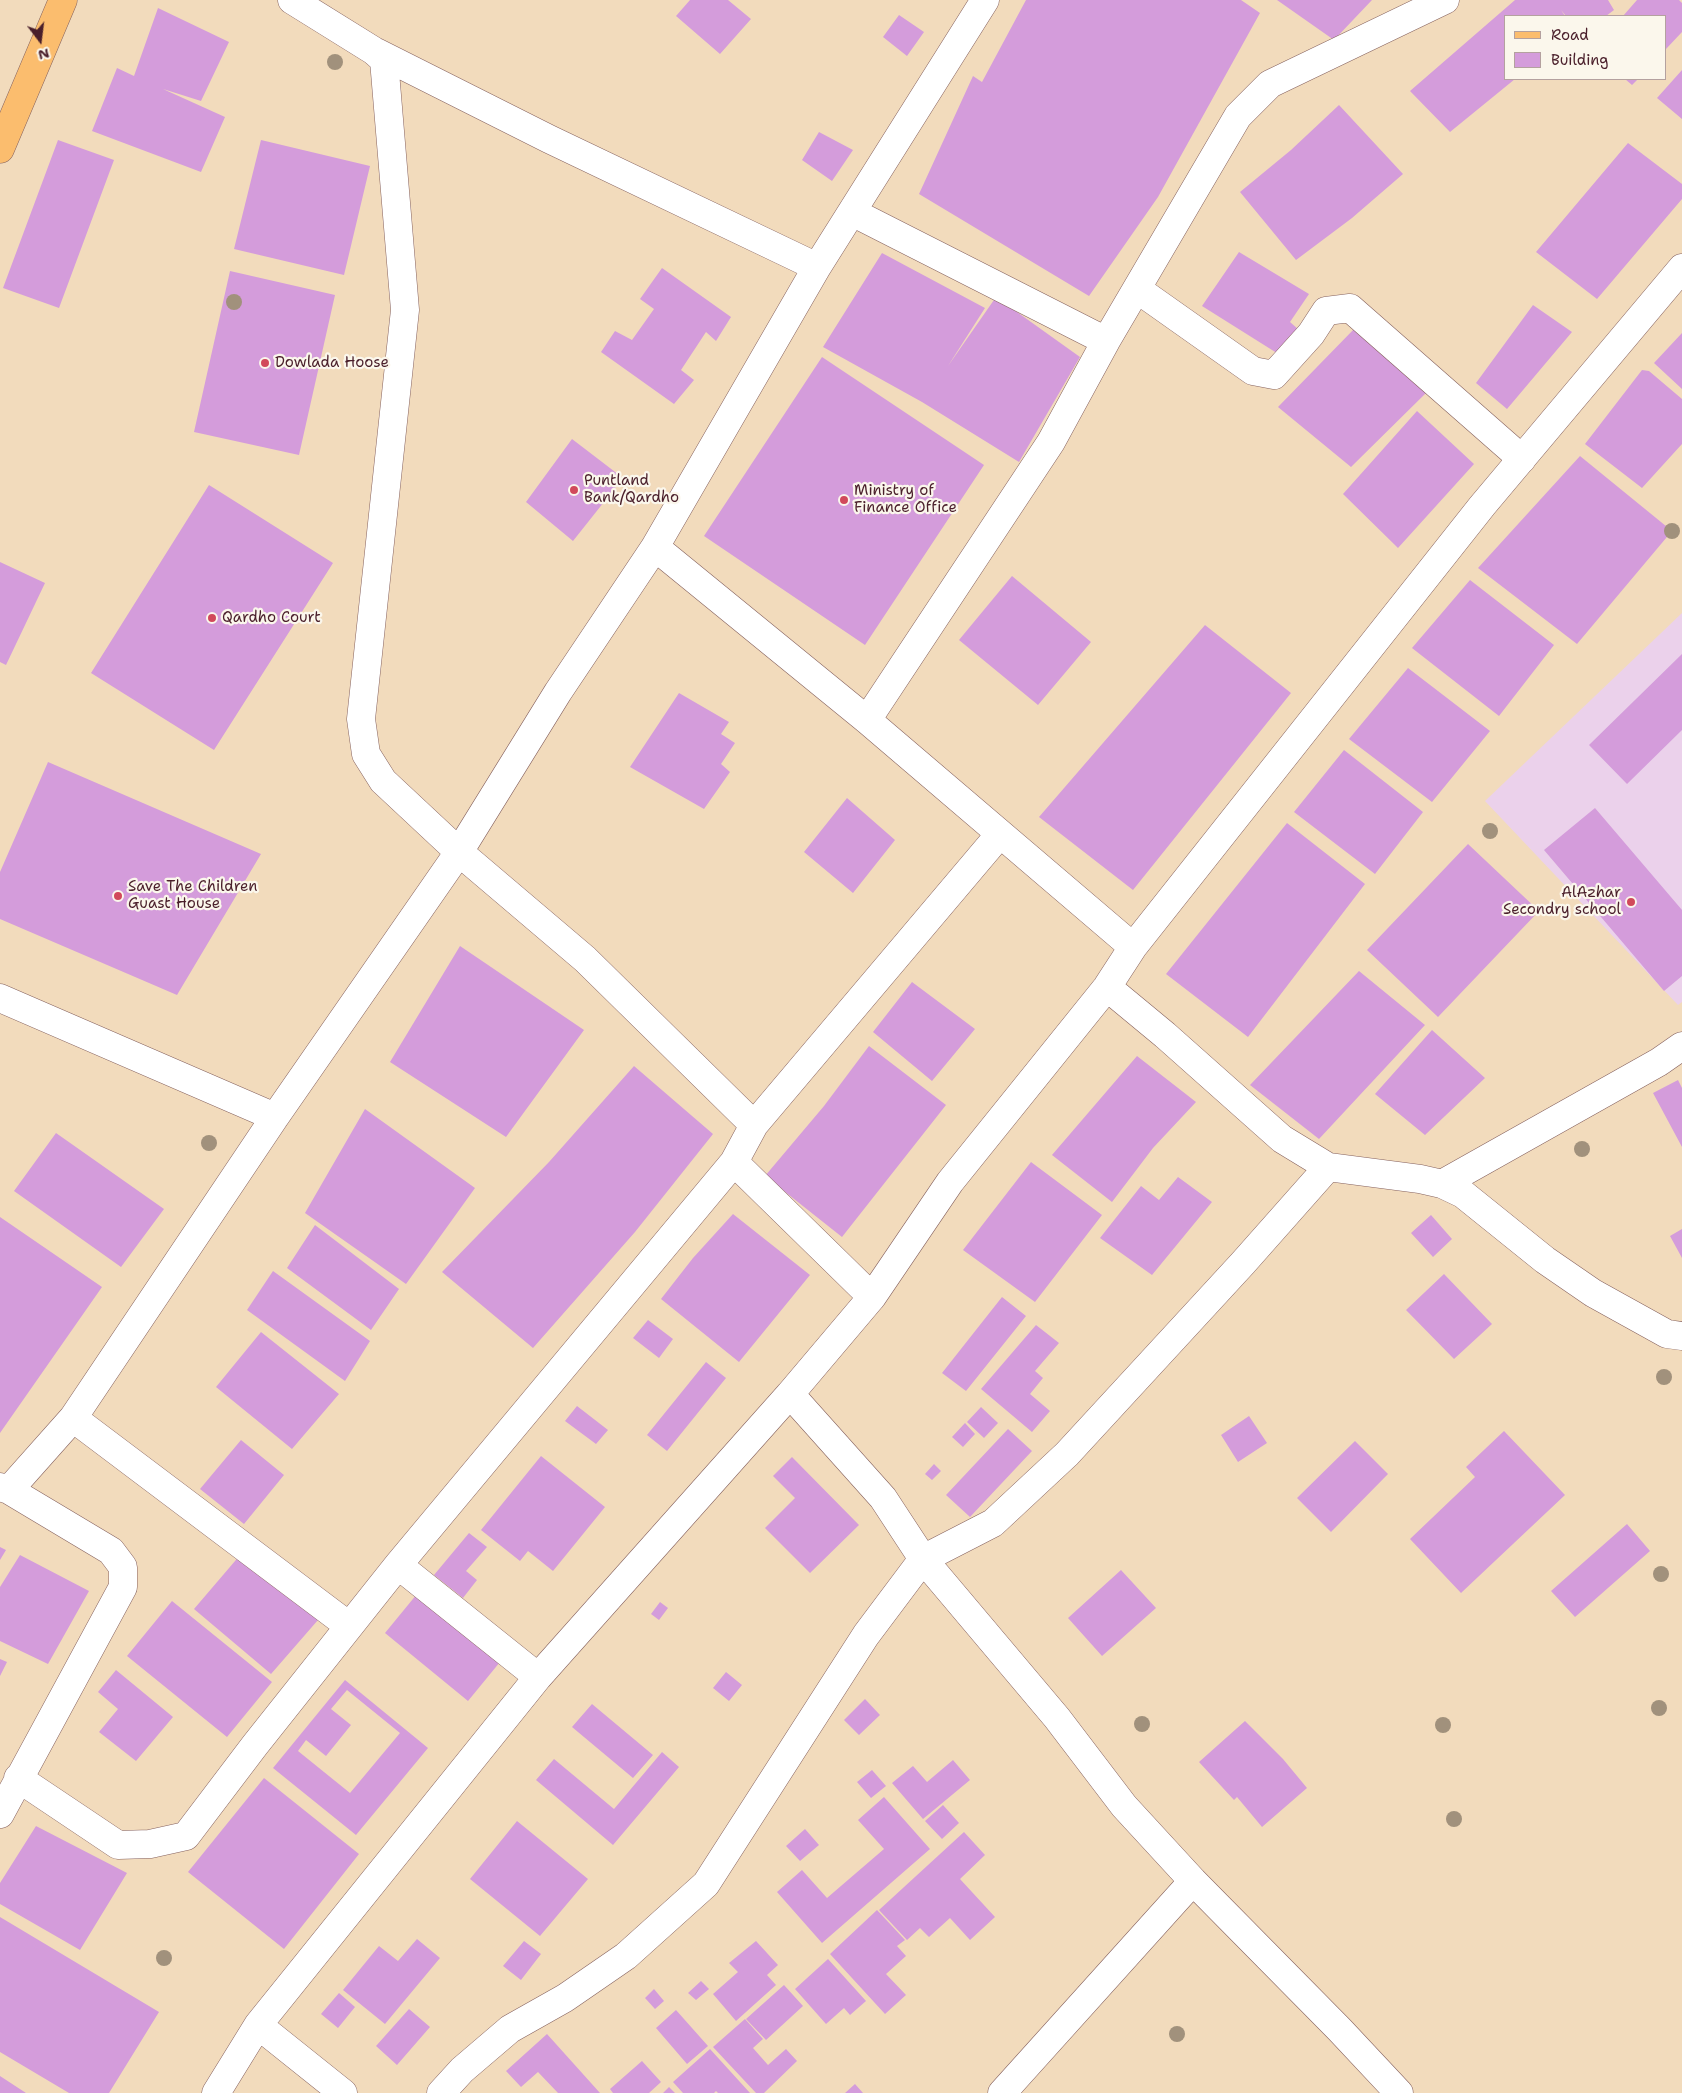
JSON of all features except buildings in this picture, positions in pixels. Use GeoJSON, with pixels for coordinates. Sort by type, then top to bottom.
{"type":"FeatureCollection","features":[{"type":"Feature","properties":{"kind":"main road"},"geometry":{"type":"LineString","coordinates":[[0,149],[63,0]]}},
{"type":"Feature","properties":{"kind":"street"},"geometry":{"type":"LineString","coordinates":[[292,0],[374,51],[549,140],[817,267]]}},
{"type":"Feature","properties":{"kind":"street"},"geometry":{"type":"LineString","coordinates":[[0,1814],[122,1588],[123,1566],[111,1551],[4,1488],[73,1418],[275,1117],[459,852],[558,692],[655,548],[817,267],[985,0]]}},
{"type":"Feature","properties":{"kind":"street"},"geometry":{"type":"LineString","coordinates":[[867,720],[1051,442],[1106,341],[1238,116],[1270,84],[1445,0]]}},
{"type":"Feature","properties":{"kind":"street"},"geometry":{"type":"LineString","coordinates":[[374,51],[384,60],[406,310],[361,719],[366,754],[383,781],[459,852],[585,959],[754,1125]]}},
{"type":"Feature","properties":{"kind":"street"},"geometry":{"type":"LineString","coordinates":[[852,212],[1106,341]]}},
{"type":"Feature","properties":{"kind":"street"},"geometry":{"type":"LineString","coordinates":[[216,2093],[258,2025],[538,1677],[790,1394],[872,1297],[950,1182],[1107,987],[1133,947],[1482,506],[1682,268]]}},
{"type":"Feature","properties":{"kind":"street"},"geometry":{"type":"LineString","coordinates":[[1137,289],[1253,371],[1274,375],[1311,334],[1326,311],[1350,308],[1522,459]]}},
{"type":"Feature","properties":{"kind":"street"},"geometry":{"type":"LineString","coordinates":[[655,548],[867,720],[1133,947]]}},
{"type":"Feature","properties":{"kind":"street"},"geometry":{"type":"LineString","coordinates":[[18,1778],[118,1845],[150,1844],[186,1836],[398,1565],[734,1162],[754,1125],[1000,834]]}},
{"type":"Feature","properties":{"kind":"street"},"geometry":{"type":"LineString","coordinates":[[1107,987],[1164,1034],[1282,1139],[1328,1167],[1420,1179],[1442,1184],[1463,1194],[1545,1260],[1593,1293],[1667,1334],[1682,1336]]}},
{"type":"Feature","properties":{"kind":"street"},"geometry":{"type":"LineString","coordinates":[[0,998],[275,1117]]}},
{"type":"Feature","properties":{"kind":"street"},"geometry":{"type":"LineString","coordinates":[[1442,1184],[1650,1067],[1682,1046]]}},
{"type":"Feature","properties":{"kind":"street"},"geometry":{"type":"LineString","coordinates":[[734,1162],[872,1297]]}},
{"type":"Feature","properties":{"kind":"street"},"geometry":{"type":"LineString","coordinates":[[441,2093],[462,2070],[510,2029],[565,1998],[626,1956],[706,1884],[866,1635],[923,1559],[993,1523],[1067,1454],[1243,1263],[1328,1167]]}},
{"type":"Feature","properties":{"kind":"street"},"geometry":{"type":"LineString","coordinates":[[790,1394],[883,1498],[923,1559],[1057,1718],[1124,1806],[1193,1881],[1340,2030],[1399,2093]]}},
{"type":"Feature","properties":{"kind":"street"},"geometry":{"type":"LineString","coordinates":[[73,1418],[349,1626]]}},
{"type":"Feature","properties":{"kind":"street"},"geometry":{"type":"LineString","coordinates":[[398,1565],[538,1677]]}},
{"type":"Feature","properties":{"kind":"street"},"geometry":{"type":"LineString","coordinates":[[1002,2093],[1193,1881]]}},
{"type":"Feature","properties":{"kind":"street"},"geometry":{"type":"LineString","coordinates":[[258,2025],[343,2093]]}},
{"type":"Feature","properties":{"kind":"shaded area","name":"AlAzhar Secondry school"},"geometry":{"type":"Polygon","coordinates":[[[1682,613],[1682,1002],[1678,1005],[1485,801],[1682,613]]]}},
{"type":"Feature","properties":{"kind":"place","name":"Dowlada Hoose"},"geometry":{"type":"Point","coordinates":[265,363]}},
{"type":"Feature","properties":{"kind":"place","name":"Puntland Bank/Qardho"},"geometry":{"type":"Point","coordinates":[574,490]}},
{"type":"Feature","properties":{"kind":"place","name":"Ministry of Finance Office"},"geometry":{"type":"Point","coordinates":[844,500]}},
{"type":"Feature","properties":{"kind":"place","name":"Qardho Court"},"geometry":{"type":"Point","coordinates":[212,618]}},
{"type":"Feature","properties":{"kind":"place","name":"Save The Children Guast House"},"geometry":{"type":"Point","coordinates":[118,896]}},
{"type":"Feature","properties":{"kind":"place","name":"AlAzhar Secondry school"},"geometry":{"type":"Point","coordinates":[1631,902]}}]}
